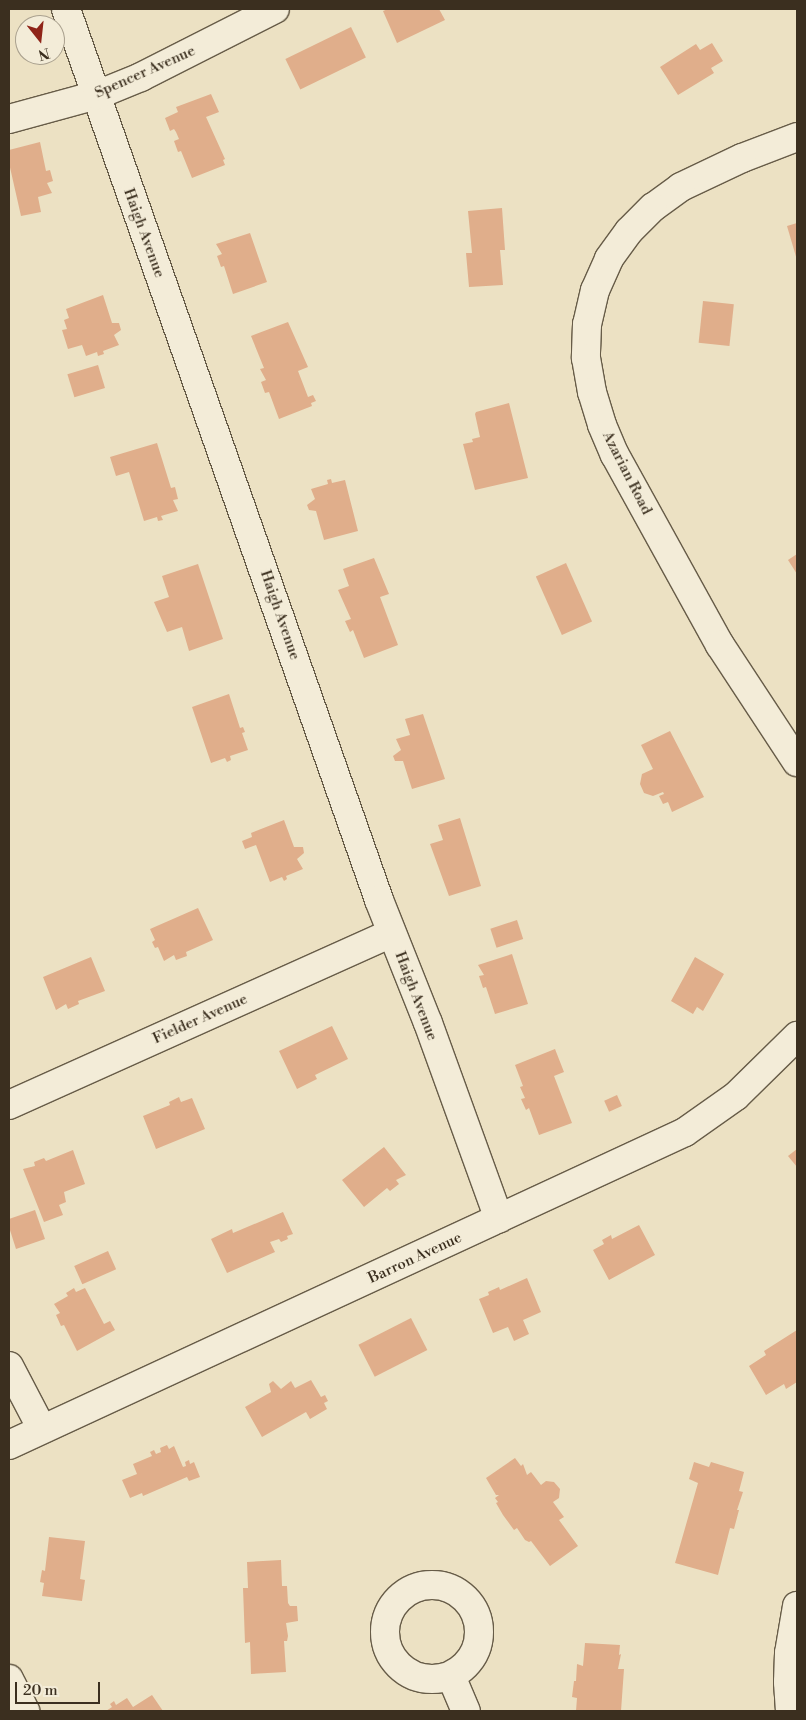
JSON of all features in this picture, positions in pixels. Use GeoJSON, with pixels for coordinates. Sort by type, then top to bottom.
{"type":"FeatureCollection","features":[{"type":"Feature","properties":{"kind":"street","name":"Haigh Avenue"},"geometry":{"type":"LineString","coordinates":[[66,9],[135,208],[275,598],[313,713],[391,933],[428,1023],[498,1219]]}},
{"type":"Feature","properties":{"kind":"street","name":"Spencer Avenue"},"geometry":{"type":"LineString","coordinates":[[9,119],[97,95],[141,77],[275,9]]}},
{"type":"Feature","properties":{"kind":"street","name":"Azarian Road"},"geometry":{"type":"LineString","coordinates":[[797,137],[742,158],[681,187],[653,207],[629,231],[610,258],[595,290],[587,324],[586,358],[592,392],[602,425],[615,455],[720,645],[797,762]]}},
{"type":"Feature","properties":{"kind":"street","name":"Fielder Avenue"},"geometry":{"type":"LineString","coordinates":[[9,1104],[391,933]]}},
{"type":"Feature","properties":{"kind":"street","name":"Barron Avenue"},"geometry":{"type":"LineString","coordinates":[[9,1445],[685,1132],[736,1096],[797,1036]]}},
{"type":"Feature","properties":{"kind":"street"},"geometry":{"type":"LineString","coordinates":[[9,1366],[42,1429]]}},
{"type":"Feature","properties":{"kind":"street"},"geometry":{"type":"LineString","coordinates":[[790,1711],[788,1682],[789,1652],[797,1606]]}},
{"type":"Feature","properties":{"kind":"street"},"geometry":{"type":"LineString","coordinates":[[451,1676],[466,1711]]}},
{"type":"Feature","properties":{"kind":"street"},"geometry":{"type":"LineString","coordinates":[[9,1679],[26,1711]]}},
{"type":"Feature","properties":{"kind":"building"},"geometry":{"type":"Polygon","coordinates":[[[388,9],[439,9],[445,20],[397,43],[383,11],[388,9]]]}},
{"type":"Feature","properties":{"kind":"building"},"geometry":{"type":"Polygon","coordinates":[[[351,27],[366,58],[300,90],[285,59],[351,27]]]}},
{"type":"Feature","properties":{"kind":"building"},"geometry":{"type":"Polygon","coordinates":[[[712,43],[723,61],[711,68],[714,73],[678,95],[660,67],[696,44],[700,50],[712,43]]]}},
{"type":"Feature","properties":{"kind":"building"},"geometry":{"type":"Polygon","coordinates":[[[211,94],[219,112],[206,117],[225,159],[223,160],[225,165],[192,178],[181,151],[178,152],[174,141],[179,139],[176,132],[174,129],[170,131],[165,118],[178,112],[176,107],[211,94]]]}},
{"type":"Feature","properties":{"kind":"building"},"geometry":{"type":"Polygon","coordinates":[[[40,142],[46,171],[50,170],[53,181],[47,183],[52,193],[38,197],[41,212],[21,216],[9,163],[9,150],[40,142]]]}},
{"type":"Feature","properties":{"kind":"building"},"geometry":{"type":"Polygon","coordinates":[[[502,208],[505,250],[500,250],[503,285],[469,287],[466,253],[472,253],[468,211],[502,208]]]}},
{"type":"Feature","properties":{"kind":"building"},"geometry":{"type":"Polygon","coordinates":[[[797,223],[797,260],[787,226],[797,223]]]}},
{"type":"Feature","properties":{"kind":"building"},"geometry":{"type":"Polygon","coordinates":[[[250,233],[267,282],[233,294],[224,266],[221,267],[217,256],[222,254],[216,244],[250,233]]]}},
{"type":"Feature","properties":{"kind":"building"},"geometry":{"type":"Polygon","coordinates":[[[103,295],[112,323],[119,323],[121,330],[114,335],[119,345],[103,351],[104,354],[98,356],[97,352],[86,356],[82,345],[68,349],[62,330],[67,329],[64,320],[69,318],[66,309],[103,295]]]}},
{"type":"Feature","properties":{"kind":"building"},"geometry":{"type":"Polygon","coordinates":[[[703,301],[734,304],[729,346],[699,343],[703,301]]]}},
{"type":"Feature","properties":{"kind":"building"},"geometry":{"type":"Polygon","coordinates":[[[288,322],[308,367],[298,371],[308,397],[313,395],[316,401],[311,403],[312,406],[279,419],[269,392],[265,393],[261,382],[266,380],[260,369],[264,368],[251,336],[288,322]]]}},
{"type":"Feature","properties":{"kind":"building"},"geometry":{"type":"Polygon","coordinates":[[[98,365],[105,388],[74,397],[67,374],[98,365]]]}},
{"type":"Feature","properties":{"kind":"building"},"geometry":{"type":"Polygon","coordinates":[[[509,403],[528,478],[475,490],[463,444],[473,442],[472,439],[480,437],[476,412],[509,403]]]}},
{"type":"Feature","properties":{"kind":"building"},"geometry":{"type":"Polygon","coordinates":[[[157,443],[171,488],[175,487],[178,499],[173,500],[178,511],[161,516],[163,520],[158,521],[157,517],[144,521],[129,472],[116,476],[110,457],[157,443]]]}},
{"type":"Feature","properties":{"kind":"building"},"geometry":{"type":"Polygon","coordinates":[[[331,479],[332,483],[345,480],[358,531],[324,540],[316,511],[309,510],[307,505],[315,499],[311,489],[328,484],[327,480],[331,479]]]}},
{"type":"Feature","properties":{"kind":"building"},"geometry":{"type":"Polygon","coordinates":[[[797,554],[797,574],[788,560],[797,554]]]}},
{"type":"Feature","properties":{"kind":"building"},"geometry":{"type":"Polygon","coordinates":[[[374,558],[389,594],[380,597],[398,645],[364,658],[353,630],[350,632],[345,621],[351,619],[338,590],[349,586],[343,569],[374,558]]]}},
{"type":"Feature","properties":{"kind":"building"},"geometry":{"type":"Polygon","coordinates":[[[566,563],[592,621],[562,635],[536,576],[566,563]]]}},
{"type":"Feature","properties":{"kind":"building"},"geometry":{"type":"Polygon","coordinates":[[[198,564],[223,639],[189,651],[182,627],[167,632],[154,602],[169,597],[162,576],[198,564]]]}},
{"type":"Feature","properties":{"kind":"building"},"geometry":{"type":"Polygon","coordinates":[[[229,694],[240,728],[243,727],[245,732],[242,733],[248,750],[230,756],[231,760],[227,762],[225,758],[211,763],[192,707],[229,694]]]}},
{"type":"Feature","properties":{"kind":"building"},"geometry":{"type":"Polygon","coordinates":[[[423,714],[445,779],[412,789],[403,761],[395,761],[393,756],[401,750],[396,739],[410,735],[405,719],[423,714]]]}},
{"type":"Feature","properties":{"kind":"building"},"geometry":{"type":"Polygon","coordinates":[[[670,731],[704,797],[672,812],[668,802],[663,804],[659,796],[664,794],[663,792],[653,796],[644,793],[640,784],[642,774],[653,769],[641,745],[670,731]]]}},
{"type":"Feature","properties":{"kind":"building"},"geometry":{"type":"Polygon","coordinates":[[[460,818],[481,886],[449,896],[430,844],[443,840],[438,825],[460,818]]]}},
{"type":"Feature","properties":{"kind":"building"},"geometry":{"type":"Polygon","coordinates":[[[284,820],[294,847],[303,847],[304,853],[297,859],[303,869],[286,876],[287,879],[284,881],[282,877],[270,882],[256,845],[245,849],[242,841],[252,837],[251,833],[284,820]]]}},
{"type":"Feature","properties":{"kind":"building"},"geometry":{"type":"Polygon","coordinates":[[[198,908],[213,940],[186,952],[187,956],[176,960],[174,955],[164,961],[158,947],[155,948],[152,942],[155,940],[150,929],[198,908]]]}},
{"type":"Feature","properties":{"kind":"building"},"geometry":{"type":"Polygon","coordinates":[[[517,920],[523,939],[497,948],[490,929],[517,920]]]}},
{"type":"Feature","properties":{"kind":"building"},"geometry":{"type":"Polygon","coordinates":[[[512,954],[528,1004],[495,1014],[486,987],[483,988],[479,976],[484,975],[478,965],[512,954]]]}},
{"type":"Feature","properties":{"kind":"building"},"geometry":{"type":"Polygon","coordinates":[[[91,957],[105,991],[78,1001],[79,1004],[68,1009],[66,1004],[56,1010],[43,977],[91,957]]]}},
{"type":"Feature","properties":{"kind":"building"},"geometry":{"type":"Polygon","coordinates":[[[695,957],[724,974],[703,1011],[697,1007],[693,1014],[671,1001],[695,957]]]}},
{"type":"Feature","properties":{"kind":"building"},"geometry":{"type":"Polygon","coordinates":[[[332,1026],[348,1059],[315,1075],[317,1079],[297,1089],[279,1051],[332,1026]]]}},
{"type":"Feature","properties":{"kind":"building"},"geometry":{"type":"Polygon","coordinates":[[[555,1049],[564,1072],[554,1076],[572,1123],[539,1135],[529,1108],[526,1110],[521,1099],[525,1098],[520,1087],[523,1086],[515,1065],[555,1049]]]}},
{"type":"Feature","properties":{"kind":"building"},"geometry":{"type":"Polygon","coordinates":[[[617,1095],[622,1106],[609,1112],[604,1101],[617,1095]]]}},
{"type":"Feature","properties":{"kind":"building"},"geometry":{"type":"Polygon","coordinates":[[[179,1097],[181,1102],[192,1098],[205,1129],[156,1149],[143,1116],[170,1105],[169,1102],[179,1097]]]}},
{"type":"Feature","properties":{"kind":"building"},"geometry":{"type":"Polygon","coordinates":[[[384,1147],[406,1175],[396,1180],[399,1184],[390,1191],[387,1188],[364,1207],[342,1180],[384,1147]]]}},
{"type":"Feature","properties":{"kind":"building"},"geometry":{"type":"Polygon","coordinates":[[[797,1149],[797,1167],[788,1156],[797,1149]]]}},
{"type":"Feature","properties":{"kind":"building"},"geometry":{"type":"Polygon","coordinates":[[[73,1150],[85,1184],[64,1192],[66,1202],[59,1205],[63,1215],[44,1222],[23,1169],[35,1166],[34,1162],[44,1158],[46,1161],[73,1150]]]}},
{"type":"Feature","properties":{"kind":"building"},"geometry":{"type":"Polygon","coordinates":[[[35,1210],[45,1239],[16,1249],[9,1227],[9,1219],[35,1210]]]}},
{"type":"Feature","properties":{"kind":"building"},"geometry":{"type":"Polygon","coordinates":[[[283,1212],[293,1234],[287,1236],[288,1239],[281,1242],[279,1239],[270,1242],[275,1252],[227,1273],[211,1239],[232,1229],[233,1233],[283,1212]]]}},
{"type":"Feature","properties":{"kind":"building"},"geometry":{"type":"Polygon","coordinates":[[[639,1225],[655,1255],[609,1280],[593,1250],[604,1244],[602,1240],[611,1235],[612,1239],[639,1225]]]}},
{"type":"Feature","properties":{"kind":"building"},"geometry":{"type":"Polygon","coordinates":[[[108,1251],[116,1269],[82,1284],[74,1266],[108,1251]]]}},
{"type":"Feature","properties":{"kind":"building"},"geometry":{"type":"Polygon","coordinates":[[[527,1278],[541,1312],[523,1320],[529,1334],[514,1341],[508,1327],[493,1333],[479,1299],[489,1295],[488,1292],[499,1287],[500,1290],[527,1278]]]}},
{"type":"Feature","properties":{"kind":"building"},"geometry":{"type":"Polygon","coordinates":[[[74,1288],[76,1292],[85,1288],[104,1324],[110,1321],[115,1330],[77,1351],[64,1325],[61,1326],[56,1315],[60,1313],[54,1304],[68,1296],[66,1293],[74,1288]]]}},
{"type":"Feature","properties":{"kind":"building"},"geometry":{"type":"Polygon","coordinates":[[[411,1318],[427,1350],[375,1377],[358,1345],[411,1318]]]}},
{"type":"Feature","properties":{"kind":"building"},"geometry":{"type":"Polygon","coordinates":[[[797,1330],[797,1382],[786,1389],[784,1384],[766,1395],[749,1366],[766,1355],[764,1351],[797,1330]]]}},
{"type":"Feature","properties":{"kind":"building"},"geometry":{"type":"Polygon","coordinates":[[[311,1380],[321,1397],[325,1395],[328,1401],[324,1403],[327,1409],[310,1419],[306,1412],[262,1437],[245,1407],[271,1392],[269,1384],[273,1381],[281,1389],[291,1381],[295,1388],[311,1380]]]}},
{"type":"Feature","properties":{"kind":"building"},"geometry":{"type":"Polygon","coordinates":[[[167,1445],[169,1449],[174,1446],[183,1467],[186,1466],[185,1462],[189,1460],[190,1464],[194,1462],[200,1477],[189,1481],[187,1477],[143,1496],[142,1493],[130,1498],[122,1480],[137,1474],[133,1464],[152,1456],[150,1452],[154,1450],[156,1454],[161,1452],[160,1448],[167,1445]]]}},
{"type":"Feature","properties":{"kind":"building"},"geometry":{"type":"Polygon","coordinates":[[[515,1458],[521,1466],[523,1464],[527,1475],[531,1472],[541,1485],[546,1481],[554,1482],[560,1489],[559,1498],[553,1502],[564,1517],[559,1520],[578,1546],[550,1566],[531,1541],[525,1540],[517,1528],[514,1530],[503,1515],[495,1498],[499,1495],[496,1495],[486,1478],[515,1458]]]}},
{"type":"Feature","properties":{"kind":"building"},"geometry":{"type":"Polygon","coordinates":[[[694,1462],[709,1467],[711,1462],[744,1472],[739,1491],[743,1492],[737,1510],[739,1510],[734,1529],[730,1528],[718,1575],[675,1563],[698,1483],[689,1479],[694,1462]]]}},
{"type":"Feature","properties":{"kind":"building"},"geometry":{"type":"Polygon","coordinates":[[[49,1537],[85,1541],[80,1579],[85,1580],[82,1601],[42,1596],[44,1583],[40,1582],[42,1570],[45,1571],[49,1537]]]}},
{"type":"Feature","properties":{"kind":"building"},"geometry":{"type":"Polygon","coordinates":[[[281,1560],[282,1586],[287,1586],[288,1603],[290,1606],[297,1606],[298,1621],[286,1623],[288,1636],[287,1641],[284,1641],[286,1672],[251,1674],[250,1642],[245,1643],[243,1588],[248,1588],[247,1562],[281,1560]]]}},
{"type":"Feature","properties":{"kind":"building"},"geometry":{"type":"Polygon","coordinates":[[[585,1643],[620,1645],[619,1655],[621,1654],[618,1669],[624,1669],[621,1711],[576,1711],[577,1698],[572,1697],[574,1681],[576,1681],[577,1664],[583,1666],[585,1643]]]}},
{"type":"Feature","properties":{"kind":"building"},"geometry":{"type":"Polygon","coordinates":[[[152,1695],[163,1711],[106,1711],[112,1707],[110,1704],[114,1701],[116,1705],[127,1698],[133,1707],[152,1695]]]}}]}
